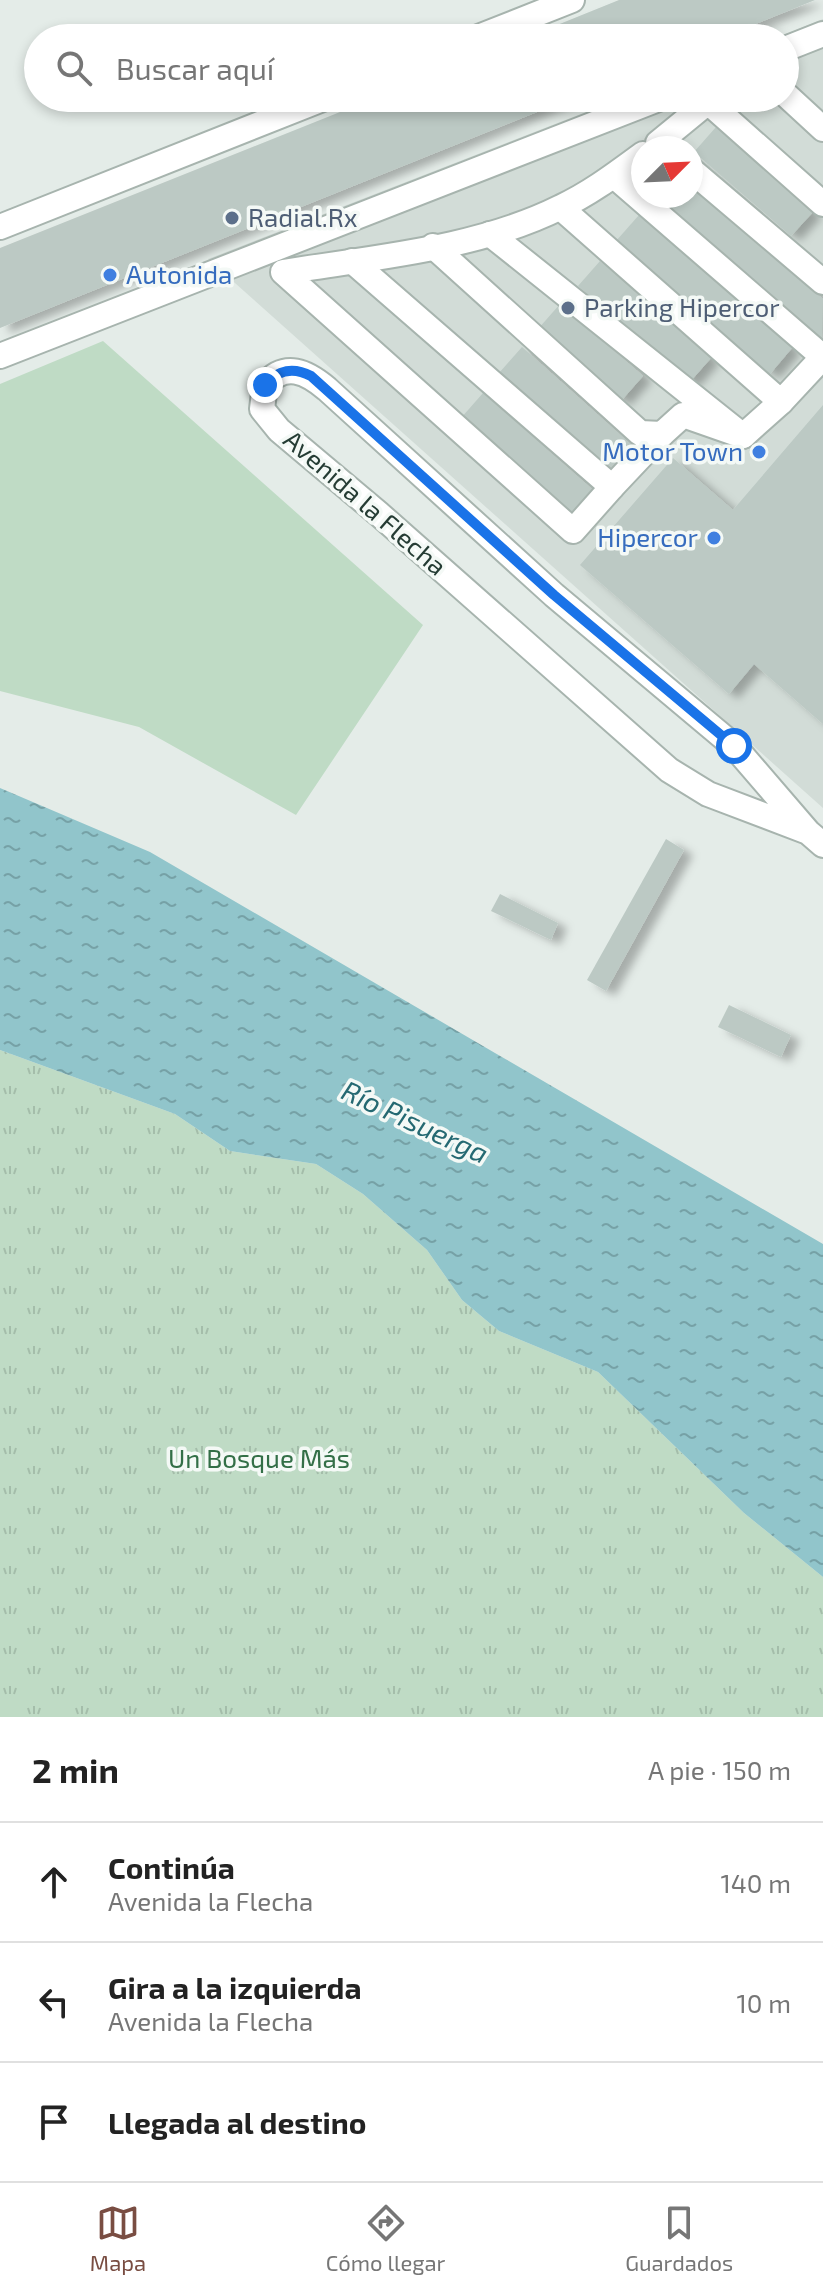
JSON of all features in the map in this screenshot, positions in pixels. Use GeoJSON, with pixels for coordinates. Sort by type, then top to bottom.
{"type":"FeatureCollection","features":[{"type":"Feature","properties":{"kind":"street"},"geometry":{"type":"LineString","coordinates":[[511,24],[572,0]]}},
{"type":"Feature","properties":{"kind":"street"},"geometry":{"type":"LineString","coordinates":[[799,107],[823,129]]}},
{"type":"Feature","properties":{"kind":"street"},"geometry":{"type":"LineString","coordinates":[[0,227],[290,112]]}},
{"type":"Feature","properties":{"kind":"street"},"geometry":{"type":"LineString","coordinates":[[0,356],[625,112]]}},
{"type":"Feature","properties":{"kind":"street"},"geometry":{"type":"LineString","coordinates":[[667,136],[693,112]]}},
{"type":"Feature","properties":{"kind":"street"},"geometry":{"type":"LineString","coordinates":[[720,112],[823,204]]}},
{"type":"Feature","properties":{"kind":"street"},"geometry":{"type":"LineString","coordinates":[[631,164],[561,208],[490,234],[283,272],[573,531],[683,415],[743,436]]}},
{"type":"Feature","properties":{"kind":"street"},"geometry":{"type":"LineString","coordinates":[[614,176],[822,358],[781,402],[743,436]]}},
{"type":"Feature","properties":{"kind":"street"},"geometry":{"type":"LineString","coordinates":[[703,180],[823,282]]}},
{"type":"Feature","properties":{"kind":"street"},"geometry":{"type":"LineString","coordinates":[[561,208],[781,402]]}},
{"type":"Feature","properties":{"kind":"street"},"geometry":{"type":"LineString","coordinates":[[490,234],[743,436]]}},
{"type":"Feature","properties":{"kind":"street"},"geometry":{"type":"LineString","coordinates":[[433,246],[640,433],[662,434]]}},
{"type":"Feature","properties":{"kind":"street"},"geometry":{"type":"LineString","coordinates":[[352,261],[612,487]]}},
{"type":"Feature","properties":{"kind":"street","name":"Avenida la Flecha"},"geometry":{"type":"LineString","coordinates":[[302,371],[327,389],[554,595],[734,746],[815,838],[708,794],[669,770],[279,430],[262,409],[265,385],[279,372],[302,371]]}},
{"type":"Feature","properties":{"kind":"shaded area"},"geometry":{"type":"Polygon","coordinates":[[[823,19],[823,808],[208,259],[586,112],[799,112],[799,29],[823,19]]]}},
{"type":"Feature","properties":{"kind":"green space"},"geometry":{"type":"Polygon","coordinates":[[[103,341],[423,625],[296,815],[139,727],[0,691],[0,384],[103,341]]]}},
{"type":"Feature","properties":{"kind":"green space","name":"Un Bosque Más"},"geometry":{"type":"Polygon","coordinates":[[[0,1050],[175,1114],[230,1151],[316,1164],[363,1194],[427,1250],[462,1300],[499,1331],[598,1372],[744,1513],[823,1577],[823,1717],[0,1717],[0,1050]]]}},
{"type":"Feature","properties":{"kind":"water","name":"Río Pisuerga"},"geometry":{"type":"Polygon","coordinates":[[[0,788],[150,852],[823,1244],[823,1577],[744,1513],[598,1372],[499,1331],[462,1300],[427,1250],[363,1194],[316,1164],[230,1151],[175,1114],[0,1050],[0,788]]]}},
{"type":"Feature","properties":{"kind":"building"},"geometry":{"type":"Polygon","coordinates":[[[619,0],[815,0],[756,24],[560,24],[619,0]]]}},
{"type":"Feature","properties":{"kind":"building"},"geometry":{"type":"Polygon","coordinates":[[[340,112],[537,112],[0,328],[0,248],[340,112]]]}},
{"type":"Feature","properties":{"kind":"building"},"geometry":{"type":"Polygon","coordinates":[[[716,127],[813,212],[791,236],[703,160],[703,142],[716,127]]]}},
{"type":"Feature","properties":{"kind":"building"},"geometry":{"type":"Polygon","coordinates":[[[703,194],[823,299],[822,342],[670,208],[703,208],[703,194]]]}},
{"type":"Feature","properties":{"kind":"building"},"geometry":{"type":"Polygon","coordinates":[[[639,215],[792,348],[770,374],[616,241],[639,215]]]}},
{"type":"Feature","properties":{"kind":"building"},"geometry":{"type":"Polygon","coordinates":[[[600,261],[711,358],[689,383],[578,286],[600,261]]]}},
{"type":"Feature","properties":{"kind":"building"},"geometry":{"type":"Polygon","coordinates":[[[560,304],[643,376],[621,401],[538,329],[560,304]]]}},
{"type":"Feature","properties":{"kind":"building"},"geometry":{"type":"Polygon","coordinates":[[[522,347],[633,446],[610,471],[499,373],[522,347]]]}},
{"type":"Feature","properties":{"kind":"building"},"geometry":{"type":"Polygon","coordinates":[[[483,393],[593,490],[571,515],[461,418],[483,393]]]}},
{"type":"Feature","properties":{"kind":"building","name":"Hipercor"},"geometry":{"type":"Polygon","coordinates":[[[823,405],[823,724],[754,664],[729,694],[580,565],[673,458],[733,510],[823,405]]]}},
{"type":"Feature","properties":{"kind":"building"},"geometry":{"type":"Polygon","coordinates":[[[666,839],[684,850],[606,991],[587,980],[666,839]]]}},
{"type":"Feature","properties":{"kind":"building"},"geometry":{"type":"Polygon","coordinates":[[[500,894],[558,923],[551,940],[491,911],[500,894]]]}},
{"type":"Feature","properties":{"kind":"building"},"geometry":{"type":"Polygon","coordinates":[[[729,1005],[791,1035],[781,1057],[718,1027],[729,1005]]]}},
{"type":"Feature","properties":{"kind":"place","name":"Radial.Rx"},"geometry":{"type":"Point","coordinates":[232,218]}},
{"type":"Feature","properties":{"kind":"place","name":"Autonida"},"geometry":{"type":"Point","coordinates":[110,275]}},
{"type":"Feature","properties":{"kind":"place","name":"Parking Hipercor"},"geometry":{"type":"Point","coordinates":[568,308]}},
{"type":"Feature","properties":{"kind":"place","name":"Motor Town"},"geometry":{"type":"Point","coordinates":[759,452]}},
{"type":"Feature","properties":{"kind":"place","name":"Hipercor"},"geometry":{"type":"Point","coordinates":[714,538]}},
{"type":"Feature","properties":{"kind":"route"},"geometry":{"type":"LineString","coordinates":[[265,385],[279,372],[302,371],[311,376],[554,595],[734,746]]}}]}
